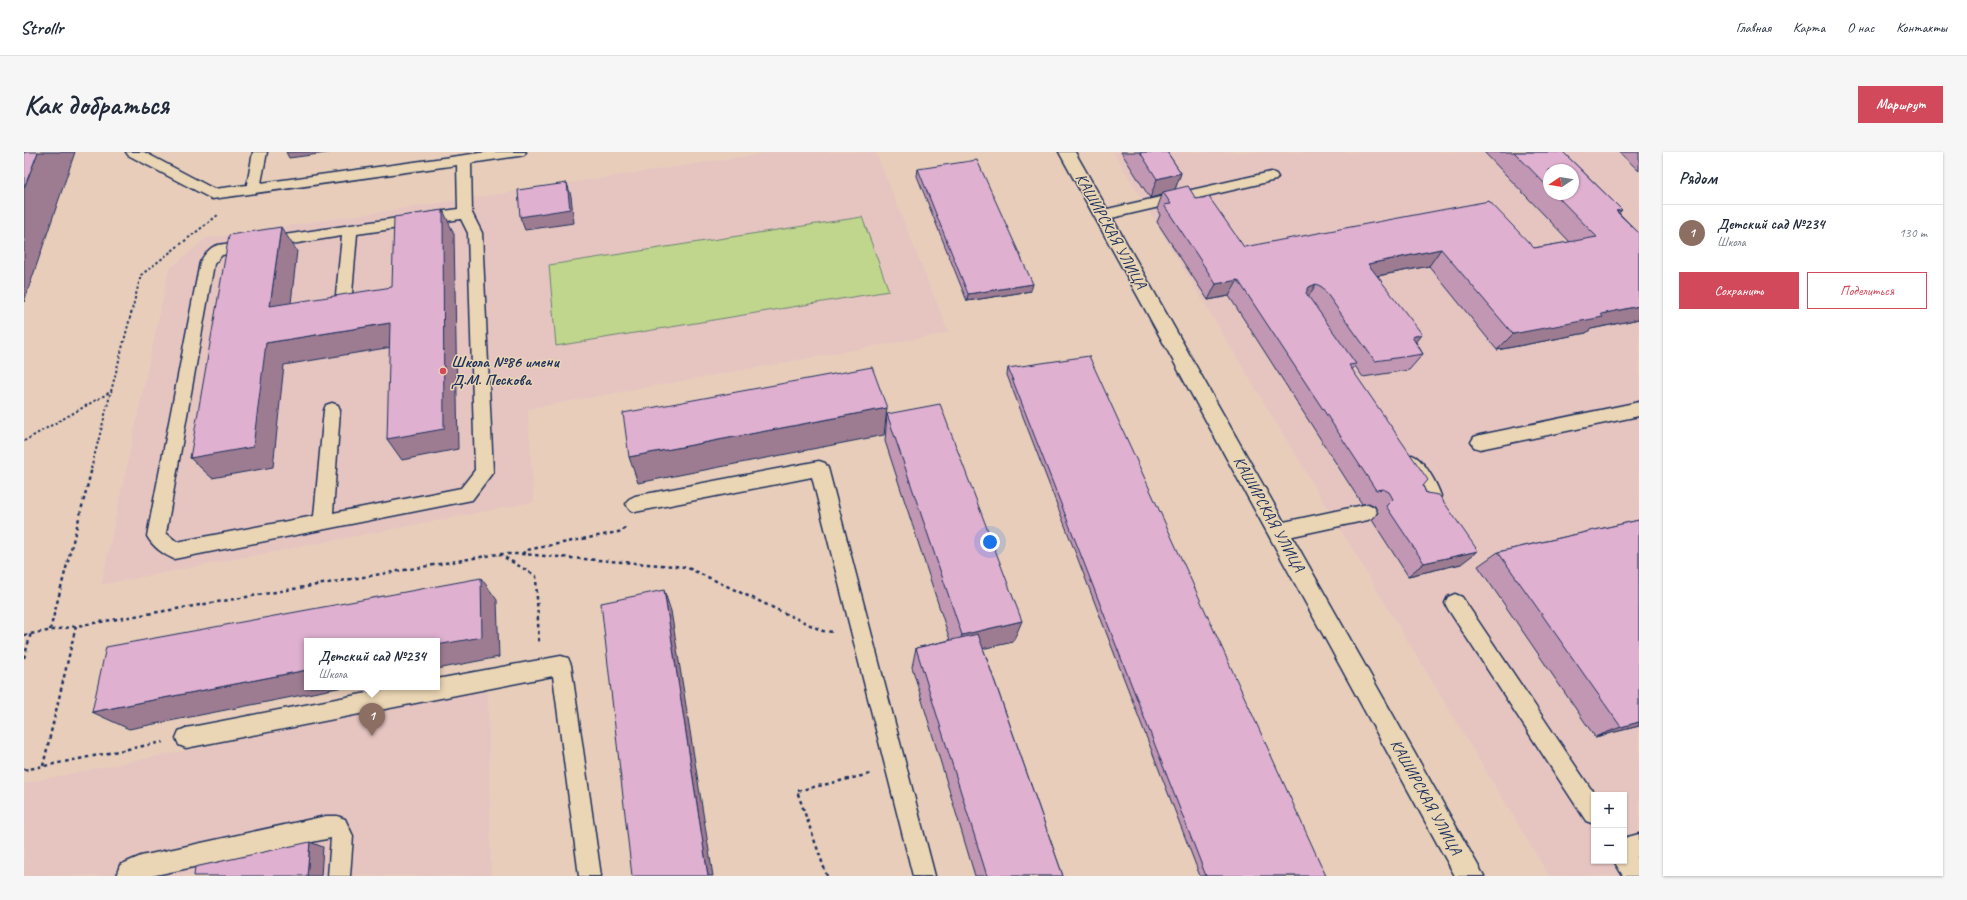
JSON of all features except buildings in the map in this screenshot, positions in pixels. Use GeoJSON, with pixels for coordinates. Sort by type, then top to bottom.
{"type":"FeatureCollection","features":[{"type":"Feature","properties":{"kind":"main road","name":"КАШИРСКАЯ УЛИЦА"},"geometry":{"type":"LineString","coordinates":[[1067,152],[1470,876]]}},
{"type":"Feature","properties":{"kind":"lane"},"geometry":{"type":"LineString","coordinates":[[133,152],[212,194],[519,152]]}},
{"type":"Feature","properties":{"kind":"lane"},"geometry":{"type":"LineString","coordinates":[[253,188],[260,152]]}},
{"type":"Feature","properties":{"kind":"lane"},"geometry":{"type":"LineString","coordinates":[[464,160],[465,213],[475,232],[484,472],[466,495],[174,550],[156,536],[206,262],[218,250],[465,213]]}},
{"type":"Feature","properties":{"kind":"lane"},"geometry":{"type":"LineString","coordinates":[[1103,215],[1272,177]]}},
{"type":"Feature","properties":{"kind":"lane"},"geometry":{"type":"LineString","coordinates":[[343,305],[350,230]]}},
{"type":"Feature","properties":{"kind":"lane"},"geometry":{"type":"LineString","coordinates":[[1480,442],[1639,409]]}},
{"type":"Feature","properties":{"kind":"lane"},"geometry":{"type":"LineString","coordinates":[[324,522],[332,410]]}},
{"type":"Feature","properties":{"kind":"lane"},"geometry":{"type":"LineString","coordinates":[[1403,450],[1430,489],[1432,496],[1428,499],[1418,501]]}},
{"type":"Feature","properties":{"kind":"lane"},"geometry":{"type":"LineString","coordinates":[[635,504],[819,468],[924,876]]}},
{"type":"Feature","properties":{"kind":"lane"},"geometry":{"type":"LineString","coordinates":[[1279,531],[1368,512]]}},
{"type":"Feature","properties":{"kind":"lane"},"geometry":{"type":"LineString","coordinates":[[1456,603],[1591,808]]}},
{"type":"Feature","properties":{"kind":"lane"},"geometry":{"type":"LineString","coordinates":[[440,688],[561,665],[590,876]]}},
{"type":"Feature","properties":{"kind":"lane"},"geometry":{"type":"LineString","coordinates":[[186,738],[432,690]]}},
{"type":"Feature","properties":{"kind":"lane"},"geometry":{"type":"LineString","coordinates":[[127,876],[128,873],[141,867],[337,827],[342,836],[339,876]]}},
{"type":"Feature","properties":{"kind":"lane"},"geometry":{"type":"LineString","coordinates":[[1627,849],[1639,845]]}},
{"type":"Feature","properties":{"kind":"lane"},"geometry":{"type":"LineString","coordinates":[[1627,862],[1636,876]]}},
{"type":"Feature","properties":{"kind":"path"},"geometry":{"type":"LineString","coordinates":[[50,630],[141,275],[253,188]]}},
{"type":"Feature","properties":{"kind":"path"},"geometry":{"type":"LineString","coordinates":[[24,441],[112,391]]}},
{"type":"Feature","properties":{"kind":"path"},"geometry":{"type":"LineString","coordinates":[[521,554],[526,550],[623,531],[635,504]]}},
{"type":"Feature","properties":{"kind":"path"},"geometry":{"type":"LineString","coordinates":[[498,554],[536,576],[540,669]]}},
{"type":"Feature","properties":{"kind":"path"},"geometry":{"type":"LineString","coordinates":[[24,635],[498,554],[521,554],[686,567],[823,632],[862,632]]}},
{"type":"Feature","properties":{"kind":"path"},"geometry":{"type":"LineString","coordinates":[[43,766],[76,626]]}},
{"type":"Feature","properties":{"kind":"path"},"geometry":{"type":"LineString","coordinates":[[24,658],[31,634]]}},
{"type":"Feature","properties":{"kind":"path"},"geometry":{"type":"LineString","coordinates":[[24,770],[186,738]]}},
{"type":"Feature","properties":{"kind":"path"},"geometry":{"type":"LineString","coordinates":[[827,876],[797,791],[896,768]]}},
{"type":"Feature","properties":{"kind":"shaded area","name":"Школа №86 имени Д.М. Пескова"},"geometry":{"type":"Polygon","coordinates":[[[773,152],[876,152],[949,333],[528,409],[534,502],[101,585],[169,269],[206,238],[773,152]]]}},
{"type":"Feature","properties":{"kind":"shaded area"},"geometry":{"type":"Polygon","coordinates":[[[1113,152],[1639,152],[1639,876],[1549,876],[1113,152]]]}},
{"type":"Feature","properties":{"kind":"shaded area"},"geometry":{"type":"Polygon","coordinates":[[[488,689],[491,876],[24,876],[24,783],[488,689]]]}},
{"type":"Feature","properties":{"kind":"green space"},"geometry":{"type":"Polygon","coordinates":[[[862,217],[889,291],[556,346],[549,265],[862,217]]]}},
{"type":"Feature","properties":{"kind":"place","name":"Школа №86 имени Д.М. Пескова"},"geometry":{"type":"Point","coordinates":[443,371]}},
{"type":"Feature","properties":{"kind":"place","name":"Детский сад №234"},"geometry":{"type":"Point","coordinates":[372,736]}}]}
